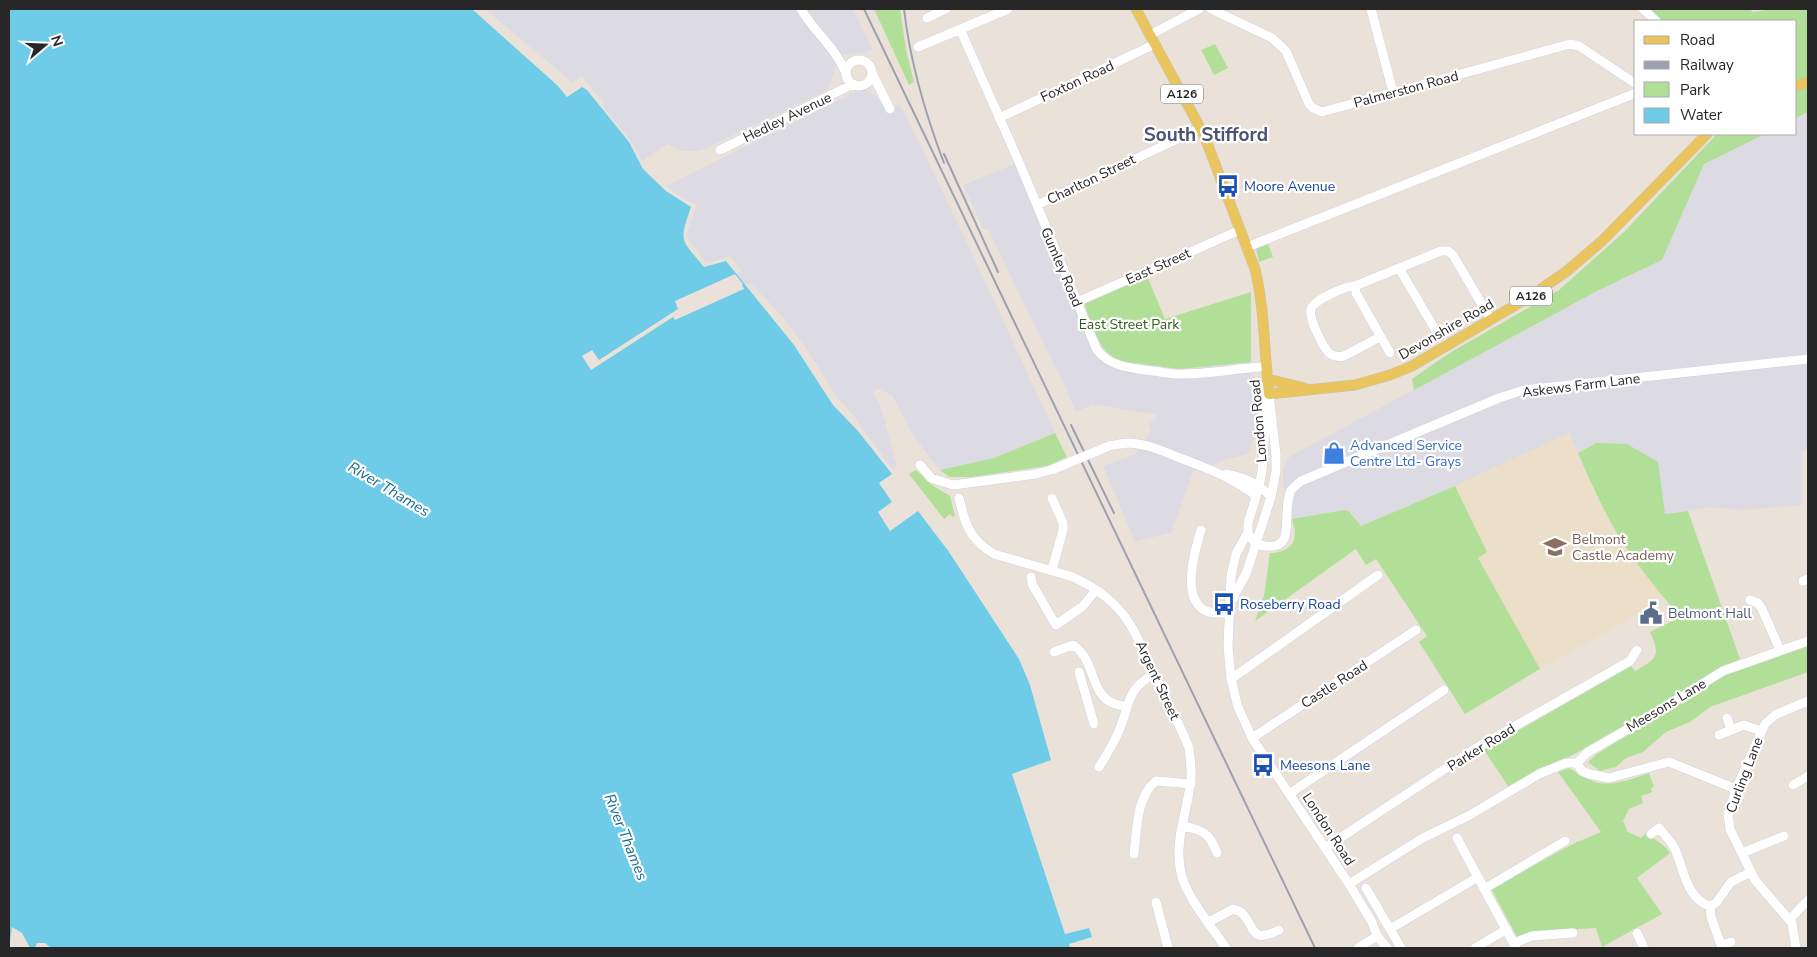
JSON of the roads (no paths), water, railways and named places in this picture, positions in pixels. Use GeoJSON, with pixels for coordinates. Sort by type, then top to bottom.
{"type":"FeatureCollection","features":[{"type":"Feature","properties":{"kind":"main road","name":"London Road"},"geometry":{"type":"LineString","coordinates":[[1136,9],[1201,128],[1246,247],[1258,283],[1266,387]]}},
{"type":"Feature","properties":{"kind":"main road","name":"Devonshire Road"},"geometry":{"type":"LineString","coordinates":[[1266,387],[1314,390],[1354,385],[1390,376],[1412,366],[1556,279],[1616,228],[1706,135]]}},
{"type":"Feature","properties":{"kind":"main road","name":"Devonshire Road"},"geometry":{"type":"LineString","coordinates":[[1266,387],[1314,390]]}},
{"type":"Feature","properties":{"kind":"street"},"geometry":{"type":"LineString","coordinates":[[802,9],[811,25],[835,51],[842,62],[848,80],[858,85],[879,90]]}},
{"type":"Feature","properties":{"kind":"street"},"geometry":{"type":"LineString","coordinates":[[927,18],[946,9]]}},
{"type":"Feature","properties":{"kind":"street"},"geometry":{"type":"LineString","coordinates":[[918,47],[1008,9]]}},
{"type":"Feature","properties":{"kind":"street"},"geometry":{"type":"LineString","coordinates":[[1152,40],[1200,9]]}},
{"type":"Feature","properties":{"kind":"street","name":"Palmerston Road"},"geometry":{"type":"LineString","coordinates":[[1211,9],[1272,38],[1280,44],[1286,51],[1310,104],[1317,111],[1322,112],[1570,44],[1579,46],[1634,83]]}},
{"type":"Feature","properties":{"kind":"street"},"geometry":{"type":"LineString","coordinates":[[1371,9],[1393,92]]}},
{"type":"Feature","properties":{"kind":"street"},"geometry":{"type":"LineString","coordinates":[[1643,9],[1655,20]]}},
{"type":"Feature","properties":{"kind":"street","name":"Gumley Road"},"geometry":{"type":"LineString","coordinates":[[960,29],[1098,350],[1109,362],[1122,367],[1182,374],[1263,364]]}},
{"type":"Feature","properties":{"kind":"street","name":"Foxton Road"},"geometry":{"type":"LineString","coordinates":[[999,118],[1152,40]]}},
{"type":"Feature","properties":{"kind":"street"},"geometry":{"type":"LineString","coordinates":[[835,51],[845,57],[867,63],[890,109]]}},
{"type":"Feature","properties":{"kind":"street"},"geometry":{"type":"LineString","coordinates":[[846,73],[850,64],[856,61]]}},
{"type":"Feature","properties":{"kind":"street","name":"Hedley Avenue"},"geometry":{"type":"LineString","coordinates":[[720,150],[870,80],[872,73]]}},
{"type":"Feature","properties":{"kind":"street"},"geometry":{"type":"LineString","coordinates":[[1246,247],[1634,94]]}},
{"type":"Feature","properties":{"kind":"street","name":"Charlton Street"},"geometry":{"type":"LineString","coordinates":[[1037,205],[1201,128]]}},
{"type":"Feature","properties":{"kind":"street","name":"East Street"},"geometry":{"type":"LineString","coordinates":[[1077,302],[1240,230]]}},
{"type":"Feature","properties":{"kind":"street"},"geometry":{"type":"LineString","coordinates":[[1380,338],[1344,356],[1338,357],[1328,351],[1314,327],[1310,312],[1312,306],[1344,288],[1355,286],[1441,251],[1448,251],[1453,255],[1491,320]]}},
{"type":"Feature","properties":{"kind":"street"},"geometry":{"type":"LineString","coordinates":[[1399,268],[1436,331]]}},
{"type":"Feature","properties":{"kind":"street"},"geometry":{"type":"LineString","coordinates":[[1355,286],[1356,293],[1390,353]]}},
{"type":"Feature","properties":{"kind":"street","name":"Askews Farm Lane"},"geometry":{"type":"LineString","coordinates":[[1271,547],[1279,545],[1285,538],[1288,498],[1290,490],[1297,484],[1499,398],[1524,390],[1808,359]]}},
{"type":"Feature","properties":{"kind":"street","name":"London Road"},"geometry":{"type":"LineString","coordinates":[[1230,611],[1237,588],[1247,571],[1262,528],[1276,471],[1274,433],[1266,387]]}},
{"type":"Feature","properties":{"kind":"street","name":"London Road"},"geometry":{"type":"LineString","coordinates":[[1266,387],[1262,471],[1248,523],[1248,532],[1236,554],[1231,576],[1228,646],[1231,679],[1238,707],[1252,738],[1349,884],[1372,922],[1377,936],[1387,948]]}},
{"type":"Feature","properties":{"kind":"street"},"geometry":{"type":"LineString","coordinates":[[1257,492],[1269,475],[1274,433]]}},
{"type":"Feature","properties":{"kind":"street"},"geometry":{"type":"LineString","coordinates":[[920,465],[931,478],[952,485],[1027,475],[1054,469],[1109,446],[1128,443],[1166,451],[1216,471],[1247,489],[1271,497]]}},
{"type":"Feature","properties":{"kind":"street"},"geometry":{"type":"LineString","coordinates":[[1216,471],[1253,478],[1262,471]]}},
{"type":"Feature","properties":{"kind":"street"},"geometry":{"type":"LineString","coordinates":[[1246,478],[1256,484],[1257,492]]}},
{"type":"Feature","properties":{"kind":"street","name":"Argent Street"},"geometry":{"type":"LineString","coordinates":[[959,498],[968,530],[974,540],[986,549],[994,554],[1073,577],[1096,590],[1116,605],[1134,628],[1189,748],[1191,784],[1178,849],[1181,873],[1188,892],[1226,948]]}},
{"type":"Feature","properties":{"kind":"street"},"geometry":{"type":"LineString","coordinates":[[1052,498],[1063,524],[1063,530],[1052,570]]}},
{"type":"Feature","properties":{"kind":"street"},"geometry":{"type":"LineString","coordinates":[[1262,528],[1263,540],[1271,547]]}},
{"type":"Feature","properties":{"kind":"street"},"geometry":{"type":"LineString","coordinates":[[1200,529],[1191,566],[1191,582],[1195,596],[1200,605],[1207,611],[1230,611]]}},
{"type":"Feature","properties":{"kind":"street"},"geometry":{"type":"LineString","coordinates":[[1248,532],[1251,539],[1256,543],[1271,547]]}},
{"type":"Feature","properties":{"kind":"street"},"geometry":{"type":"LineString","coordinates":[[1231,679],[1378,575]]}},
{"type":"Feature","properties":{"kind":"street"},"geometry":{"type":"LineString","coordinates":[[1031,577],[1032,584],[1056,625],[1083,606],[1096,590]]}},
{"type":"Feature","properties":{"kind":"street"},"geometry":{"type":"LineString","coordinates":[[1750,600],[1758,603],[1762,609],[1780,650]]}},
{"type":"Feature","properties":{"kind":"street","name":"Castle Road"},"geometry":{"type":"LineString","coordinates":[[1252,738],[1416,630]]}},
{"type":"Feature","properties":{"kind":"street","name":"Meesons Lane"},"geometry":{"type":"LineString","coordinates":[[1349,884],[1420,839],[1470,815],[1538,774],[1566,763],[1577,763],[1588,752],[1723,671],[1808,641]]}},
{"type":"Feature","properties":{"kind":"street"},"geometry":{"type":"LineString","coordinates":[[1054,652],[1073,645],[1078,648],[1086,657],[1103,695],[1112,703],[1126,707]]}},
{"type":"Feature","properties":{"kind":"street","name":"Parker Road"},"geometry":{"type":"LineString","coordinates":[[1325,848],[1478,747],[1630,661],[1637,650]]}},
{"type":"Feature","properties":{"kind":"street"},"geometry":{"type":"LineString","coordinates":[[1079,672],[1094,724]]}},
{"type":"Feature","properties":{"kind":"street"},"geometry":{"type":"LineString","coordinates":[[1099,767],[1124,720],[1131,694],[1140,682],[1154,675]]}},
{"type":"Feature","properties":{"kind":"street"},"geometry":{"type":"LineString","coordinates":[[1289,794],[1444,690]]}},
{"type":"Feature","properties":{"kind":"street"},"geometry":{"type":"LineString","coordinates":[[1087,700],[1103,695]]}},
{"type":"Feature","properties":{"kind":"street","name":"Curling Lane"},"geometry":{"type":"LineString","coordinates":[[1790,919],[1761,888],[1751,872],[1728,822],[1729,806],[1765,724],[1774,715],[1808,701]]}},
{"type":"Feature","properties":{"kind":"street","name":"Curling Lane"},"geometry":{"type":"LineString","coordinates":[[1727,718],[1731,730]]}},
{"type":"Feature","properties":{"kind":"street","name":"Curling Lane"},"geometry":{"type":"LineString","coordinates":[[1719,735],[1744,726],[1761,732]]}},
{"type":"Feature","properties":{"kind":"street"},"geometry":{"type":"LineString","coordinates":[[1577,763],[1582,770],[1589,774],[1609,778],[1669,762],[1736,789]]}},
{"type":"Feature","properties":{"kind":"street"},"geometry":{"type":"LineString","coordinates":[[1134,854],[1140,804],[1150,786],[1156,781],[1191,784]]}},
{"type":"Feature","properties":{"kind":"street"},"geometry":{"type":"LineString","coordinates":[[1793,785],[1806,781]]}},
{"type":"Feature","properties":{"kind":"street"},"geometry":{"type":"LineString","coordinates":[[1182,826],[1196,828],[1207,834],[1217,853]]}},
{"type":"Feature","properties":{"kind":"street"},"geometry":{"type":"LineString","coordinates":[[1651,834],[1659,828],[1670,841],[1695,898],[1710,906]]}},
{"type":"Feature","properties":{"kind":"street"},"geometry":{"type":"LineString","coordinates":[[1742,853],[1785,835]]}},
{"type":"Feature","properties":{"kind":"street"},"geometry":{"type":"LineString","coordinates":[[1457,838],[1515,946],[1532,936],[1573,933]]}},
{"type":"Feature","properties":{"kind":"street"},"geometry":{"type":"LineString","coordinates":[[1484,889],[1565,842]]}},
{"type":"Feature","properties":{"kind":"street"},"geometry":{"type":"LineString","coordinates":[[1710,906],[1716,903],[1731,882],[1751,872]]}},
{"type":"Feature","properties":{"kind":"street"},"geometry":{"type":"LineString","coordinates":[[1390,929],[1478,877]]}},
{"type":"Feature","properties":{"kind":"street"},"geometry":{"type":"LineString","coordinates":[[1366,888],[1401,948]]}},
{"type":"Feature","properties":{"kind":"street"},"geometry":{"type":"LineString","coordinates":[[1796,948],[1794,927],[1790,919],[1808,900]]}},
{"type":"Feature","properties":{"kind":"street"},"geometry":{"type":"LineString","coordinates":[[1156,902],[1168,948]]}},
{"type":"Feature","properties":{"kind":"street"},"geometry":{"type":"LineString","coordinates":[[1710,906],[1711,917],[1721,945],[1731,942]]}},
{"type":"Feature","properties":{"kind":"street"},"geometry":{"type":"LineString","coordinates":[[1209,922],[1233,909],[1241,912],[1252,930],[1257,934],[1267,936],[1279,930]]}},
{"type":"Feature","properties":{"kind":"street"},"geometry":{"type":"LineString","coordinates":[[1476,948],[1506,929]]}},
{"type":"Feature","properties":{"kind":"street"},"geometry":{"type":"LineString","coordinates":[[1637,933],[1644,948]]}},
{"type":"Feature","properties":{"kind":"street"},"geometry":{"type":"LineString","coordinates":[[1358,948],[1377,936]]}},
{"type":"Feature","properties":{"kind":"water","name":"River Thames"},"geometry":{"type":"Polygon","coordinates":[[[9,9],[472,9],[558,86],[567,97],[582,87],[587,90],[629,142],[643,169],[666,191],[691,207],[684,234],[684,239],[690,250],[704,267],[726,261],[794,345],[833,405],[858,431],[892,474],[879,483],[892,502],[878,512],[890,531],[918,511],[949,552],[1019,659],[1030,685],[1051,760],[1012,774],[1065,934],[1089,928],[1092,937],[1069,944],[1070,948],[51,948],[45,943],[37,943],[35,948],[30,948],[22,933],[12,927],[10,941],[9,9]]]}},
{"type":"Feature","properties":{"kind":"railway"},"geometry":{"type":"LineString","coordinates":[[864,9],[1315,948]]}},
{"type":"Feature","properties":{"kind":"railway"},"geometry":{"type":"LineString","coordinates":[[904,9],[919,87],[944,163]]}},
{"type":"Feature","properties":{"kind":"railway"},"geometry":{"type":"LineString","coordinates":[[944,154],[998,272]]}},
{"type":"Feature","properties":{"kind":"railway"},"geometry":{"type":"LineString","coordinates":[[1071,425],[1114,513]]}},
{"type":"Feature","properties":{"kind":"place","name":"Moore Avenue"},"geometry":{"type":"Point","coordinates":[1228,186]}},
{"type":"Feature","properties":{"kind":"place","name":"Advanced Service Centre Ltd- Grays"},"geometry":{"type":"Point","coordinates":[1334,453]}},
{"type":"Feature","properties":{"kind":"place","name":"Belmont Castle Academy"},"geometry":{"type":"Point","coordinates":[1555,547]}},
{"type":"Feature","properties":{"kind":"place","name":"Roseberry Road"},"geometry":{"type":"Point","coordinates":[1224,604]}},
{"type":"Feature","properties":{"kind":"place","name":"Belmont Hall"},"geometry":{"type":"Point","coordinates":[1651,613]}},
{"type":"Feature","properties":{"kind":"place","name":"Meesons Lane"},"geometry":{"type":"Point","coordinates":[1263,765]}},
{"type":"Feature","properties":{"kind":"district","name":"South Stifford"},"geometry":{"type":"Point","coordinates":[1206,134]}},
{"type":"Feature","properties":{"kind":"park label","name":"East Street Park"},"geometry":{"type":"Point","coordinates":[1129,324]}}]}
